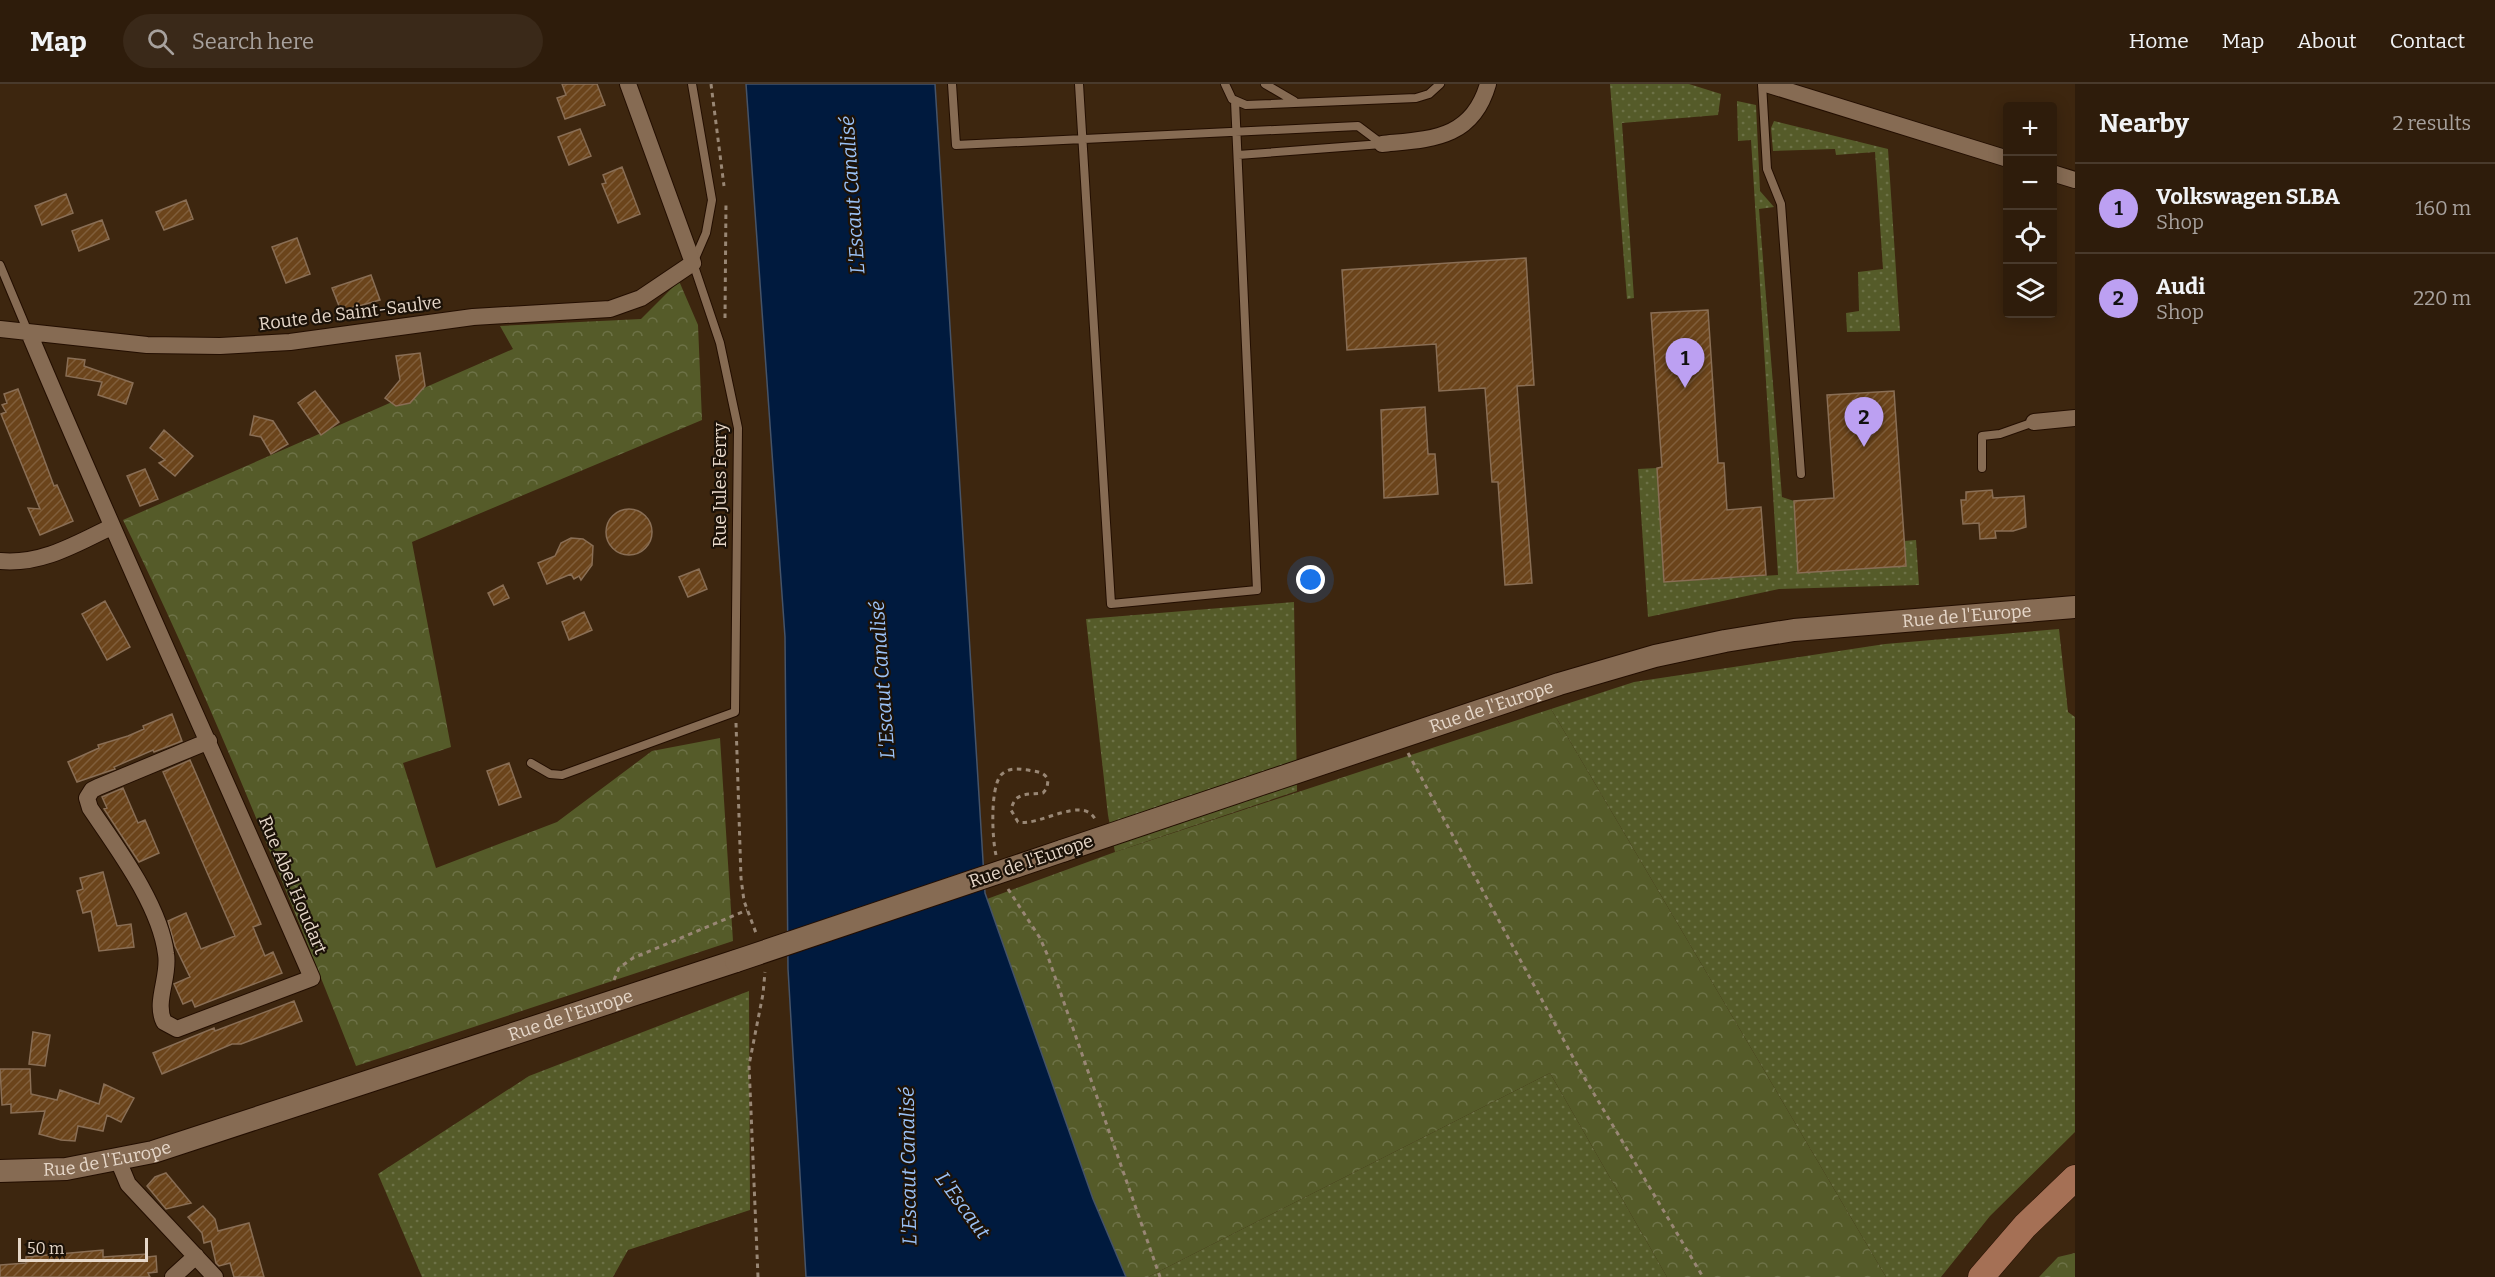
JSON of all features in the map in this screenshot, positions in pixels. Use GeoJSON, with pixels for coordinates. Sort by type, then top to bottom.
{"type":"FeatureCollection","features":[{"type":"Feature","properties":{"kind":"main road"},"geometry":{"type":"LineString","coordinates":[[1981,1277],[2025,1226],[2075,1178]]}},
{"type":"Feature","properties":{"kind":"street"},"geometry":{"type":"LineString","coordinates":[[628,84],[693,263]]}},
{"type":"Feature","properties":{"kind":"street"},"geometry":{"type":"LineString","coordinates":[[1382,144],[1447,135],[1474,112],[1488,84]]}},
{"type":"Feature","properties":{"kind":"street"},"geometry":{"type":"LineString","coordinates":[[1764,84],[2003,158]]}},
{"type":"Feature","properties":{"kind":"street"},"geometry":{"type":"LineString","coordinates":[[2057,175],[2075,180]]}},
{"type":"Feature","properties":{"kind":"street","name":"Route de Saint-Saulve"},"geometry":{"type":"LineString","coordinates":[[0,329],[134,344],[244,345],[290,342],[472,317],[610,309],[641,298],[693,263]]}},
{"type":"Feature","properties":{"kind":"street"},"geometry":{"type":"LineString","coordinates":[[28,333],[111,527],[209,741]]}},
{"type":"Feature","properties":{"kind":"street"},"geometry":{"type":"LineString","coordinates":[[2034,422],[2075,418]]}},
{"type":"Feature","properties":{"kind":"street"},"geometry":{"type":"LineString","coordinates":[[0,561],[25,561],[45,557],[111,527]]}},
{"type":"Feature","properties":{"kind":"street","name":"Rue de l'Europe"},"geometry":{"type":"LineString","coordinates":[[0,1171],[66,1169],[118,1160],[207,1136],[1582,677],[1725,640],[1817,627],[2075,608]]}},
{"type":"Feature","properties":{"kind":"street","name":"Rue Abel Houdart"},"geometry":{"type":"LineString","coordinates":[[209,741],[312,978],[182,1029],[172,1028],[162,1018],[167,966],[164,944],[142,891],[90,807],[87,798],[98,786],[209,741]]}},
{"type":"Feature","properties":{"kind":"street"},"geometry":{"type":"LineString","coordinates":[[118,1160],[128,1184],[215,1277]]}},
{"type":"Feature","properties":{"kind":"street"},"geometry":{"type":"LineString","coordinates":[[173,1277],[196,1256]]}},
{"type":"Feature","properties":{"kind":"lane"},"geometry":{"type":"LineString","coordinates":[[692,84],[712,201],[706,233],[693,263]]}},
{"type":"Feature","properties":{"kind":"lane"},"geometry":{"type":"LineString","coordinates":[[952,84],[956,145],[1083,141],[1358,126],[1382,144]]}},
{"type":"Feature","properties":{"kind":"lane"},"geometry":{"type":"LineString","coordinates":[[1079,84],[1111,604],[1257,590],[1235,101]]}},
{"type":"Feature","properties":{"kind":"lane"},"geometry":{"type":"LineString","coordinates":[[1225,84],[1229,96],[1246,105],[1416,98],[1429,94],[1440,84]]}},
{"type":"Feature","properties":{"kind":"lane"},"geometry":{"type":"LineString","coordinates":[[1265,84],[1284,97],[1300,103]]}},
{"type":"Feature","properties":{"kind":"lane"},"geometry":{"type":"LineString","coordinates":[[1764,84],[1767,169],[1781,204],[1801,474]]}},
{"type":"Feature","properties":{"kind":"lane"},"geometry":{"type":"LineString","coordinates":[[1238,155],[1382,144]]}},
{"type":"Feature","properties":{"kind":"lane","name":"Rue Jules Ferry"},"geometry":{"type":"LineString","coordinates":[[693,263],[720,343],[738,428],[735,712]]}},
{"type":"Feature","properties":{"kind":"lane"},"geometry":{"type":"LineString","coordinates":[[0,265],[28,333]]}},
{"type":"Feature","properties":{"kind":"lane"},"geometry":{"type":"LineString","coordinates":[[1982,468],[1982,436],[2001,434],[2034,422]]}},
{"type":"Feature","properties":{"kind":"lane"},"geometry":{"type":"LineString","coordinates":[[531,763],[550,774],[562,775],[735,712]]}},
{"type":"Feature","properties":{"kind":"path"},"geometry":{"type":"LineString","coordinates":[[735,712],[740,868],[747,910],[757,935]]}},
{"type":"Feature","properties":{"kind":"path"},"geometry":{"type":"LineString","coordinates":[[1400,738],[1581,1072],[1703,1277]]}},
{"type":"Feature","properties":{"kind":"path"},"geometry":{"type":"LineString","coordinates":[[999,865],[992,830],[997,784],[1005,772],[1015,768],[1038,772],[1048,780],[1047,788],[1043,793],[1028,793],[1015,799],[1011,810],[1018,822],[1029,822],[1080,809],[1091,812],[1096,822]]}},
{"type":"Feature","properties":{"kind":"path"},"geometry":{"type":"LineString","coordinates":[[1005,883],[1047,954],[1160,1277]]}},
{"type":"Feature","properties":{"kind":"path"},"geometry":{"type":"LineString","coordinates":[[615,985],[616,972],[627,961],[747,910]]}},
{"type":"Feature","properties":{"kind":"path"},"geometry":{"type":"LineString","coordinates":[[758,1277],[749,1065],[764,994],[765,969]]}},
{"type":"Feature","properties":{"kind":"green space"},"geometry":{"type":"Polygon","coordinates":[[[1610,84],[1689,84],[1721,94],[1718,115],[1622,123],[1634,298],[1627,299],[1610,84]]]}},
{"type":"Feature","properties":{"kind":"green space"},"geometry":{"type":"Polygon","coordinates":[[[1737,101],[1756,105],[1760,191],[1774,207],[1759,209],[1782,497],[1794,501],[1798,573],[1904,541],[1916,540],[1919,585],[1779,589],[1648,617],[1638,469],[1657,468],[1665,582],[1778,575],[1751,140],[1738,141],[1737,101]]]}},
{"type":"Feature","properties":{"kind":"green space"},"geometry":{"type":"Polygon","coordinates":[[[1774,121],[1888,149],[1900,331],[1847,332],[1846,313],[1859,311],[1858,272],[1883,269],[1875,152],[1836,155],[1835,149],[1773,151],[1771,128],[1774,121]]]}},
{"type":"Feature","properties":{"kind":"green space"},"geometry":{"type":"Polygon","coordinates":[[[679,281],[698,325],[702,420],[412,542],[451,747],[403,763],[436,868],[557,822],[652,751],[720,738],[733,941],[356,1066],[216,722],[123,520],[513,349],[500,326],[641,319],[679,281]]]}},
{"type":"Feature","properties":{"kind":"green space"},"geometry":{"type":"Polygon","coordinates":[[[1294,602],[1297,791],[1115,852],[1108,815],[1086,619],[1294,602]]]}},
{"type":"Feature","properties":{"kind":"green space"},"geometry":{"type":"Polygon","coordinates":[[[2059,629],[2068,712],[2075,717],[2075,1132],[1990,1216],[1941,1277],[1886,1277],[1551,709],[1634,682],[1885,644],[2059,629]]]}},
{"type":"Feature","properties":{"kind":"green space"},"geometry":{"type":"Polygon","coordinates":[[[1551,709],[1886,1277],[1667,1277],[1550,1073],[1148,1277],[1126,1277],[1093,1199],[987,899],[1115,852],[1551,709]]]}},
{"type":"Feature","properties":{"kind":"green space"},"geometry":{"type":"Polygon","coordinates":[[[749,991],[750,1210],[628,1250],[613,1277],[422,1277],[378,1174],[529,1076],[749,991]]]}},
{"type":"Feature","properties":{"kind":"green space"},"geometry":{"type":"Polygon","coordinates":[[[1550,1073],[1667,1277],[1148,1277],[1550,1073]]]}},
{"type":"Feature","properties":{"kind":"green space"},"geometry":{"type":"Polygon","coordinates":[[[2075,1253],[2075,1277],[2039,1277],[2058,1257],[2075,1253]]]}},
{"type":"Feature","properties":{"kind":"water"},"geometry":{"type":"Polygon","coordinates":[[[746,84],[935,84],[985,893],[1093,1199],[1126,1277],[806,1277],[788,969],[785,637],[746,84]]]}},
{"type":"Feature","properties":{"kind":"building"},"geometry":{"type":"Polygon","coordinates":[[[562,84],[597,84],[605,105],[565,119],[557,98],[566,95],[562,84]]]}},
{"type":"Feature","properties":{"kind":"building"},"geometry":{"type":"Polygon","coordinates":[[[580,129],[591,156],[569,165],[558,137],[580,129]]]}},
{"type":"Feature","properties":{"kind":"building"},"geometry":{"type":"Polygon","coordinates":[[[622,167],[640,214],[618,223],[602,184],[606,183],[603,175],[622,167]]]}},
{"type":"Feature","properties":{"kind":"building"},"geometry":{"type":"Polygon","coordinates":[[[66,194],[73,213],[42,225],[35,206],[66,194]]]}},
{"type":"Feature","properties":{"kind":"building"},"geometry":{"type":"Polygon","coordinates":[[[186,200],[193,219],[164,230],[156,212],[186,200]]]}},
{"type":"Feature","properties":{"kind":"building"},"geometry":{"type":"Polygon","coordinates":[[[102,220],[109,239],[79,251],[72,231],[102,220]]]}},
{"type":"Feature","properties":{"kind":"building"},"geometry":{"type":"Polygon","coordinates":[[[297,238],[310,274],[286,283],[272,247],[297,238]]]}},
{"type":"Feature","properties":{"kind":"building"},"geometry":{"type":"Polygon","coordinates":[[[1526,258],[1534,385],[1517,386],[1532,583],[1505,585],[1498,482],[1492,482],[1485,388],[1439,391],[1436,344],[1347,350],[1342,270],[1526,258]]]}},
{"type":"Feature","properties":{"kind":"building"},"geometry":{"type":"Polygon","coordinates":[[[371,275],[380,300],[341,311],[332,288],[371,275]]]}},
{"type":"Feature","properties":{"kind":"building"},"geometry":{"type":"Polygon","coordinates":[[[1708,310],[1718,463],[1724,463],[1727,510],[1761,507],[1766,575],[1664,582],[1657,468],[1662,467],[1651,313],[1708,310]]]}},
{"type":"Feature","properties":{"kind":"building"},"geometry":{"type":"Polygon","coordinates":[[[420,353],[425,386],[410,403],[396,406],[385,398],[400,380],[396,356],[420,353]]]}},
{"type":"Feature","properties":{"kind":"building"},"geometry":{"type":"Polygon","coordinates":[[[68,358],[85,360],[84,366],[133,383],[126,404],[98,395],[102,382],[66,376],[68,358]]]}},
{"type":"Feature","properties":{"kind":"building"},"geometry":{"type":"Polygon","coordinates":[[[18,389],[54,486],[57,485],[73,521],[40,535],[28,508],[40,509],[1,414],[6,412],[2,405],[7,403],[4,394],[18,389]]]}},
{"type":"Feature","properties":{"kind":"building"},"geometry":{"type":"Polygon","coordinates":[[[315,391],[339,422],[321,435],[298,403],[315,391]]]}},
{"type":"Feature","properties":{"kind":"building"},"geometry":{"type":"Polygon","coordinates":[[[1894,391],[1906,566],[1798,573],[1794,501],[1834,498],[1827,395],[1894,391]]]}},
{"type":"Feature","properties":{"kind":"building"},"geometry":{"type":"Polygon","coordinates":[[[1425,407],[1428,454],[1435,454],[1438,494],[1384,498],[1381,410],[1425,407]]]}},
{"type":"Feature","properties":{"kind":"building"},"geometry":{"type":"Polygon","coordinates":[[[254,416],[273,421],[288,444],[271,454],[261,437],[250,435],[254,416]]]}},
{"type":"Feature","properties":{"kind":"building"},"geometry":{"type":"Polygon","coordinates":[[[164,430],[193,456],[175,476],[159,463],[165,460],[150,448],[164,430]]]}},
{"type":"Feature","properties":{"kind":"building"},"geometry":{"type":"Polygon","coordinates":[[[145,469],[158,499],[140,506],[127,476],[145,469]]]}},
{"type":"Feature","properties":{"kind":"building"},"geometry":{"type":"Polygon","coordinates":[[[1992,490],[1993,498],[2024,496],[2026,527],[2013,531],[1995,531],[1996,538],[1980,539],[1979,523],[1963,524],[1961,500],[1966,500],[1966,492],[1992,490]]]}},
{"type":"Feature","properties":{"kind":"building"},"geometry":{"type":"Polygon","coordinates":[[[629,509],[645,516],[652,532],[645,548],[629,555],[613,548],[606,532],[613,516],[629,509]]]}},
{"type":"Feature","properties":{"kind":"building"},"geometry":{"type":"Polygon","coordinates":[[[571,538],[583,539],[593,546],[592,565],[581,580],[579,576],[574,579],[571,574],[547,584],[538,563],[555,556],[561,543],[571,538]]]}},
{"type":"Feature","properties":{"kind":"building"},"geometry":{"type":"Polygon","coordinates":[[[699,569],[707,589],[688,597],[679,577],[699,569]]]}},
{"type":"Feature","properties":{"kind":"building"},"geometry":{"type":"Polygon","coordinates":[[[503,585],[509,598],[494,605],[488,593],[503,585]]]}},
{"type":"Feature","properties":{"kind":"building"},"geometry":{"type":"Polygon","coordinates":[[[105,601],[130,647],[107,660],[82,614],[105,601]]]}},
{"type":"Feature","properties":{"kind":"building"},"geometry":{"type":"Polygon","coordinates":[[[584,612],[592,630],[569,640],[562,622],[584,612]]]}},
{"type":"Feature","properties":{"kind":"building"},"geometry":{"type":"Polygon","coordinates":[[[172,714],[182,741],[154,752],[153,750],[114,767],[115,769],[77,782],[68,762],[99,748],[98,745],[128,736],[144,729],[143,726],[172,714]]]}},
{"type":"Feature","properties":{"kind":"building"},"geometry":{"type":"Polygon","coordinates":[[[190,760],[261,924],[253,927],[265,956],[273,952],[282,973],[195,1007],[192,1000],[183,1004],[174,984],[190,977],[175,946],[168,921],[186,913],[201,949],[235,936],[163,772],[190,760]]]}},
{"type":"Feature","properties":{"kind":"building"},"geometry":{"type":"Polygon","coordinates":[[[509,763],[521,797],[499,805],[487,771],[509,763]]]}},
{"type":"Feature","properties":{"kind":"building"},"geometry":{"type":"Polygon","coordinates":[[[123,788],[138,823],[145,820],[159,853],[139,862],[104,809],[107,808],[102,797],[123,788]]]}},
{"type":"Feature","properties":{"kind":"building"},"geometry":{"type":"Polygon","coordinates":[[[103,872],[117,926],[131,924],[134,947],[99,951],[91,911],[83,913],[77,891],[83,889],[80,878],[103,872]]]}},
{"type":"Feature","properties":{"kind":"building"},"geometry":{"type":"Polygon","coordinates":[[[294,1001],[302,1021],[241,1044],[232,1044],[162,1074],[153,1053],[214,1028],[215,1031],[294,1001]]]}},
{"type":"Feature","properties":{"kind":"building"},"geometry":{"type":"Polygon","coordinates":[[[33,1032],[50,1035],[45,1066],[29,1064],[33,1032]]]}},
{"type":"Feature","properties":{"kind":"building"},"geometry":{"type":"Polygon","coordinates":[[[0,1069],[30,1069],[31,1094],[57,1100],[60,1090],[99,1104],[104,1084],[134,1098],[121,1122],[107,1115],[103,1131],[78,1126],[75,1141],[61,1140],[39,1134],[45,1111],[11,1113],[11,1104],[2,1105],[0,1069]]]}},
{"type":"Feature","properties":{"kind":"building"},"geometry":{"type":"Polygon","coordinates":[[[166,1173],[191,1203],[166,1209],[147,1186],[155,1177],[166,1173]]]}},
{"type":"Feature","properties":{"kind":"building"},"geometry":{"type":"Polygon","coordinates":[[[203,1206],[215,1219],[218,1231],[249,1223],[264,1277],[234,1277],[230,1263],[219,1266],[216,1263],[211,1241],[204,1243],[202,1233],[188,1217],[203,1206]]]}},
{"type":"Feature","properties":{"kind":"building"},"geometry":{"type":"Polygon","coordinates":[[[103,1250],[103,1257],[147,1254],[147,1257],[156,1256],[157,1272],[148,1273],[150,1277],[0,1277],[0,1265],[26,1263],[26,1257],[103,1250]]]}},
{"type":"Feature","properties":{"kind":"place","name":"Volkswagen SLBA"},"geometry":{"type":"Point","coordinates":[1685,388]}},
{"type":"Feature","properties":{"kind":"place","name":"Audi"},"geometry":{"type":"Point","coordinates":[1864,447]}},
{"type":"Feature","properties":{"kind":"water label","name":"L'Escaut Canalisé"},"geometry":{"type":"Point","coordinates":[852,195]}},
{"type":"Feature","properties":{"kind":"water label","name":"L'Escaut Canalisé"},"geometry":{"type":"Point","coordinates":[882,680]}},
{"type":"Feature","properties":{"kind":"water label","name":"L'Escaut Canalisé"},"geometry":{"type":"Point","coordinates":[908,1166]}},
{"type":"Feature","properties":{"kind":"water label","name":"L'Escaut"},"geometry":{"type":"Point","coordinates":[963,1205]}}]}
